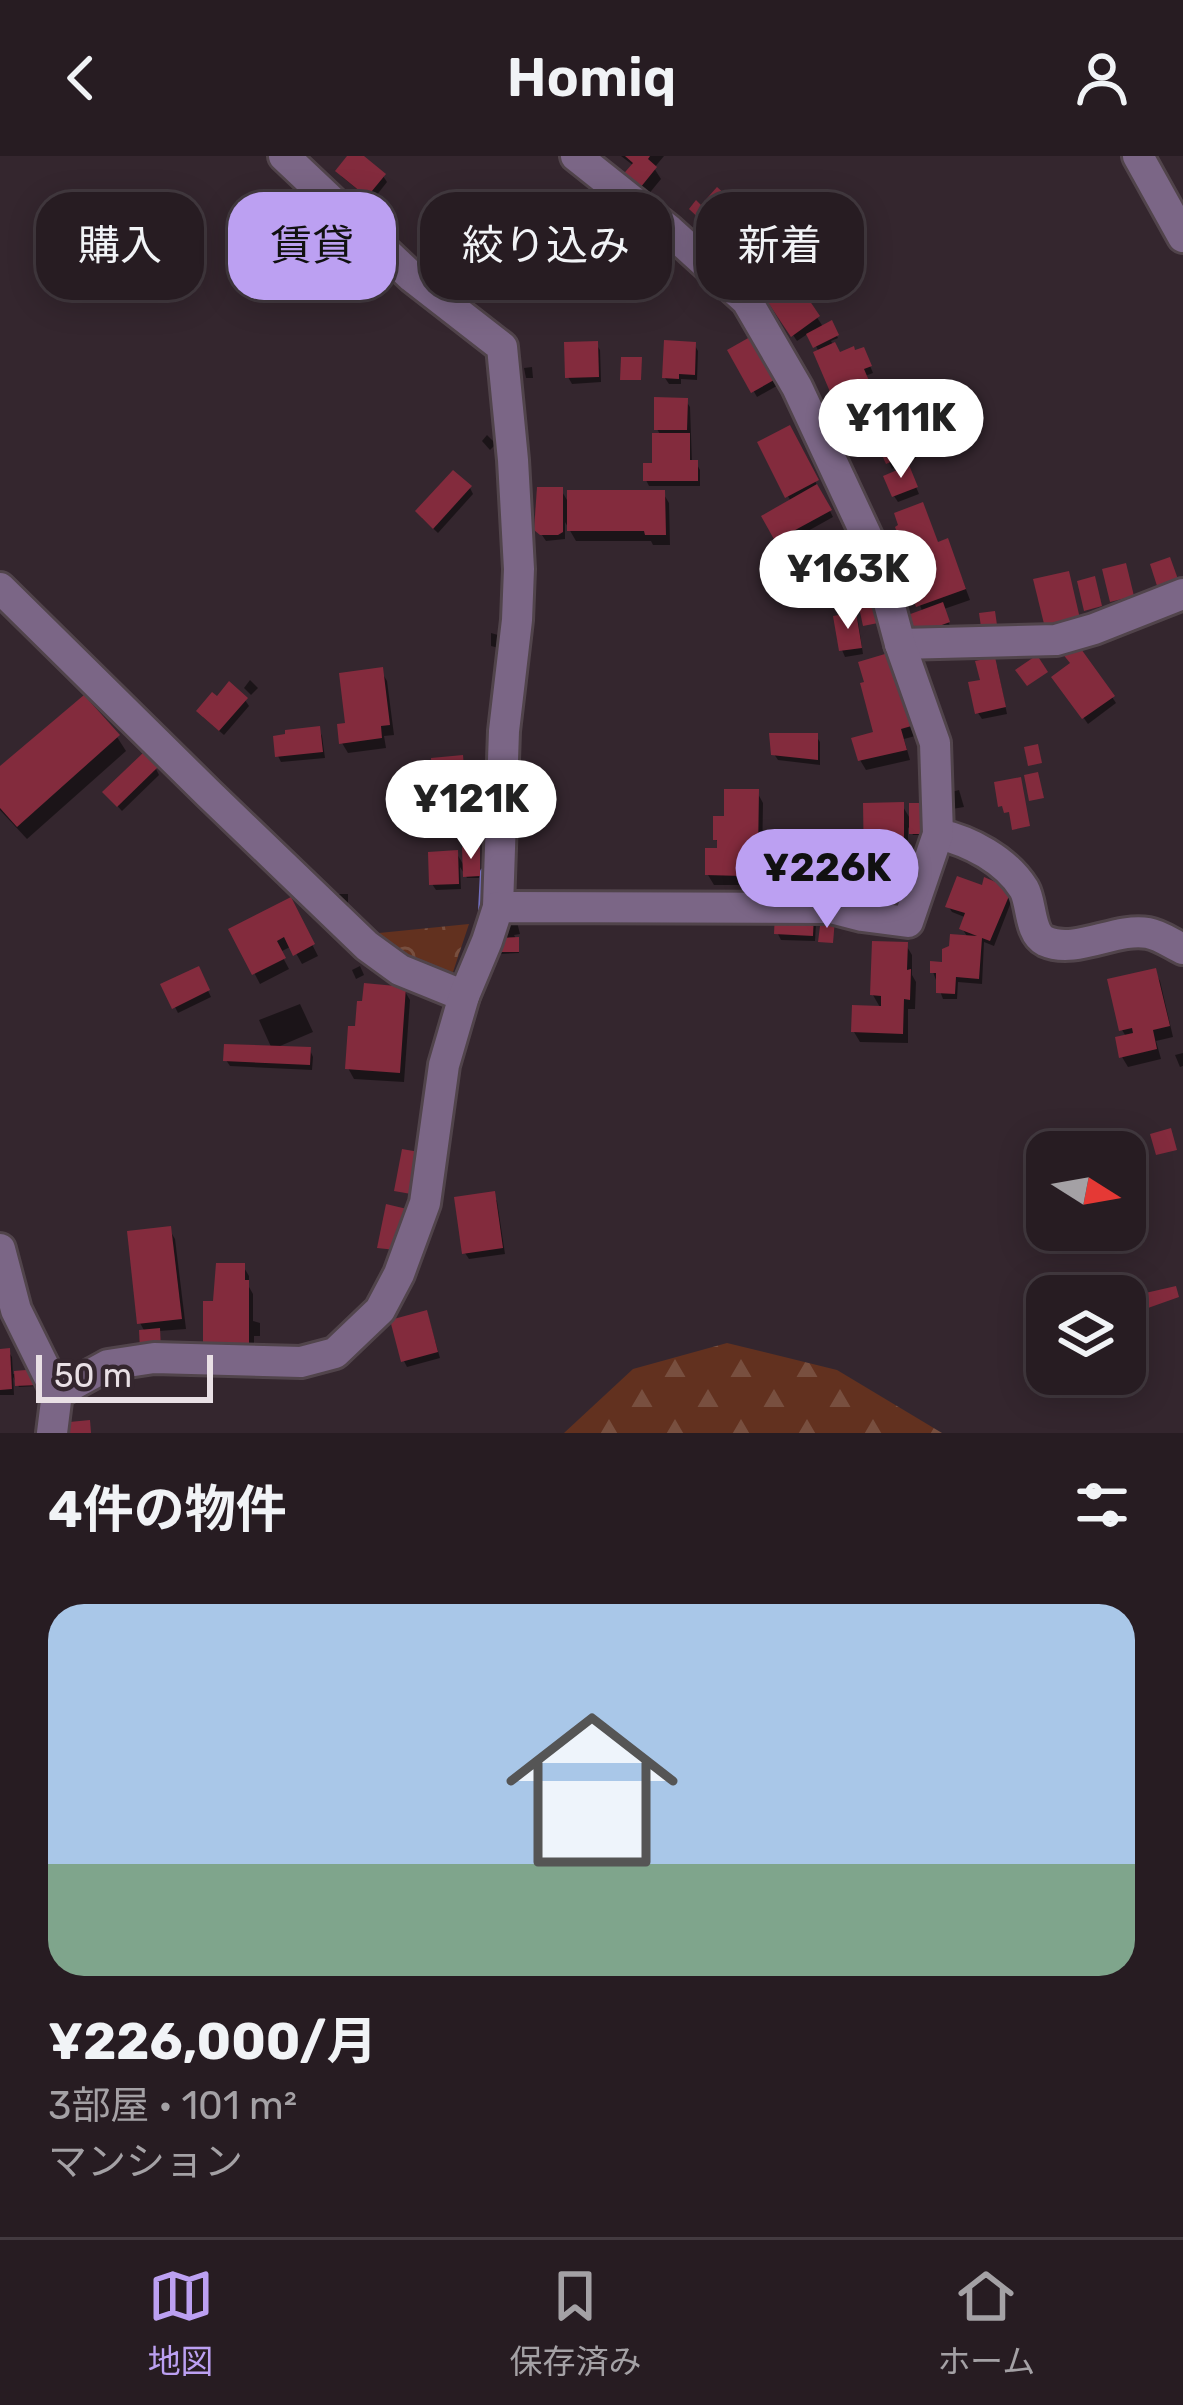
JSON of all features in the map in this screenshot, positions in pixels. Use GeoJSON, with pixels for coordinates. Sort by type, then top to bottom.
{"type":"FeatureCollection","features":[{"type":"Feature","properties":{"kind":"street"},"geometry":{"type":"LineString","coordinates":[[57,1393],[108,1365],[154,1358],[301,1362],[334,1353],[380,1310],[425,1203],[458,993],[487,941],[497,907],[504,731],[519,569],[502,346],[412,277],[284,156]]}},
{"type":"Feature","properties":{"kind":"street"},"geometry":{"type":"LineString","coordinates":[[497,907],[831,908],[908,922],[938,834],[934,743],[877,558],[796,387],[747,301],[669,230],[576,156]]}},
{"type":"Feature","properties":{"kind":"street"},"geometry":{"type":"LineString","coordinates":[[1138,156],[1183,237]]}},
{"type":"Feature","properties":{"kind":"street"},"geometry":{"type":"LineString","coordinates":[[0,587],[368,946],[400,970],[458,993]]}},
{"type":"Feature","properties":{"kind":"street"},"geometry":{"type":"LineString","coordinates":[[900,644],[1056,640],[1183,593]]}},
{"type":"Feature","properties":{"kind":"street"},"geometry":{"type":"LineString","coordinates":[[938,834],[979,848],[1012,875],[1027,895],[1037,935],[1046,942],[1067,944],[1144,932],[1183,949]]}},
{"type":"Feature","properties":{"kind":"street"},"geometry":{"type":"LineString","coordinates":[[0,1249],[16,1310],[57,1393],[52,1433]]}},
{"type":"Feature","properties":{"kind":"green space"},"geometry":{"type":"Polygon","coordinates":[[[469,924],[453,972],[400,957],[369,934],[469,924]]]}},
{"type":"Feature","properties":{"kind":"green space"},"geometry":{"type":"Polygon","coordinates":[[[727,1343],[837,1370],[942,1433],[564,1433],[633,1369],[727,1343]]]}},
{"type":"Feature","properties":{"kind":"building"},"geometry":{"type":"Polygon","coordinates":[[[347,156],[364,156],[386,174],[371,192],[361,192],[335,171],[347,156]]]}},
{"type":"Feature","properties":{"kind":"building"},"geometry":{"type":"Polygon","coordinates":[[[625,156],[650,156],[657,167],[637,192],[619,179],[633,163],[625,156]]]}},
{"type":"Feature","properties":{"kind":"building"},"geometry":{"type":"Polygon","coordinates":[[[766,300],[809,300],[820,316],[791,337],[766,300]]]}},
{"type":"Feature","properties":{"kind":"building"},"geometry":{"type":"Polygon","coordinates":[[[832,320],[839,335],[813,348],[806,334],[832,320]]]}},
{"type":"Feature","properties":{"kind":"building"},"geometry":{"type":"Polygon","coordinates":[[[757,333],[781,376],[751,393],[727,350],[757,333]]]}},
{"type":"Feature","properties":{"kind":"building"},"geometry":{"type":"Polygon","coordinates":[[[664,340],[696,342],[695,375],[662,378],[664,340]]]}},
{"type":"Feature","properties":{"kind":"building"},"geometry":{"type":"Polygon","coordinates":[[[598,341],[599,377],[565,378],[564,342],[598,341]]]}},
{"type":"Feature","properties":{"kind":"building"},"geometry":{"type":"Polygon","coordinates":[[[835,342],[840,352],[864,347],[872,366],[864,369],[870,383],[831,394],[813,352],[835,342]]]}},
{"type":"Feature","properties":{"kind":"building"},"geometry":{"type":"Polygon","coordinates":[[[621,357],[642,357],[641,380],[620,380],[621,357]]]}},
{"type":"Feature","properties":{"kind":"building"},"geometry":{"type":"Polygon","coordinates":[[[855,390],[864,411],[828,426],[820,405],[855,390]]]}},
{"type":"Feature","properties":{"kind":"building"},"geometry":{"type":"Polygon","coordinates":[[[912,391],[928,427],[911,435],[895,399],[912,391]]]}},
{"type":"Feature","properties":{"kind":"building"},"geometry":{"type":"Polygon","coordinates":[[[654,397],[688,398],[687,430],[654,430],[654,397]]]}},
{"type":"Feature","properties":{"kind":"building"},"geometry":{"type":"Polygon","coordinates":[[[893,401],[915,451],[886,464],[864,415],[893,401]]]}},
{"type":"Feature","properties":{"kind":"building"},"geometry":{"type":"Polygon","coordinates":[[[790,425],[819,480],[785,498],[757,442],[790,425]]]}},
{"type":"Feature","properties":{"kind":"building"},"geometry":{"type":"Polygon","coordinates":[[[652,433],[690,433],[690,460],[698,460],[698,481],[643,481],[643,463],[652,463],[652,433]]]}},
{"type":"Feature","properties":{"kind":"building"},"geometry":{"type":"Polygon","coordinates":[[[909,465],[918,487],[892,497],[883,476],[909,465]]]}},
{"type":"Feature","properties":{"kind":"building"},"geometry":{"type":"Polygon","coordinates":[[[453,470],[472,486],[433,529],[415,511],[453,470]]]}},
{"type":"Feature","properties":{"kind":"building"},"geometry":{"type":"Polygon","coordinates":[[[817,484],[832,510],[775,541],[761,516],[817,484]]]}},
{"type":"Feature","properties":{"kind":"building"},"geometry":{"type":"Polygon","coordinates":[[[537,487],[563,487],[563,532],[558,535],[540,535],[534,530],[537,487]]]}},
{"type":"Feature","properties":{"kind":"building"},"geometry":{"type":"Polygon","coordinates":[[[567,490],[665,490],[666,535],[567,531],[567,490]]]}},
{"type":"Feature","properties":{"kind":"building"},"geometry":{"type":"Polygon","coordinates":[[[923,502],[938,542],[948,538],[966,589],[916,607],[899,558],[905,554],[894,513],[923,502]]]}},
{"type":"Feature","properties":{"kind":"building"},"geometry":{"type":"Polygon","coordinates":[[[1170,557],[1179,582],[1158,589],[1150,564],[1170,557]]]}},
{"type":"Feature","properties":{"kind":"building"},"geometry":{"type":"Polygon","coordinates":[[[1126,563],[1134,596],[1110,602],[1102,569],[1126,563]]]}},
{"type":"Feature","properties":{"kind":"building"},"geometry":{"type":"Polygon","coordinates":[[[1069,571],[1081,623],[1046,632],[1033,579],[1069,571]]]}},
{"type":"Feature","properties":{"kind":"building"},"geometry":{"type":"Polygon","coordinates":[[[1095,576],[1102,606],[1084,611],[1077,581],[1095,576]]]}},
{"type":"Feature","properties":{"kind":"building"},"geometry":{"type":"Polygon","coordinates":[[[871,594],[878,623],[863,626],[857,598],[871,594]]]}},
{"type":"Feature","properties":{"kind":"building"},"geometry":{"type":"Polygon","coordinates":[[[943,602],[950,622],[912,636],[905,616],[943,602]]]}},
{"type":"Feature","properties":{"kind":"building"},"geometry":{"type":"Polygon","coordinates":[[[995,611],[997,625],[981,627],[979,613],[995,611]]]}},
{"type":"Feature","properties":{"kind":"building"},"geometry":{"type":"Polygon","coordinates":[[[856,612],[862,648],[839,651],[833,616],[856,612]]]}},
{"type":"Feature","properties":{"kind":"building"},"geometry":{"type":"Polygon","coordinates":[[[1076,642],[1115,696],[1082,719],[1051,677],[1070,663],[1062,653],[1076,642]]]}},
{"type":"Feature","properties":{"kind":"building"},"geometry":{"type":"Polygon","coordinates":[[[895,651],[915,725],[901,729],[907,750],[858,761],[851,738],[873,732],[858,662],[895,651]]]}},
{"type":"Feature","properties":{"kind":"building"},"geometry":{"type":"Polygon","coordinates":[[[1037,655],[1048,672],[1027,686],[1015,670],[1037,655]]]}},
{"type":"Feature","properties":{"kind":"building"},"geometry":{"type":"Polygon","coordinates":[[[995,657],[1006,707],[975,714],[968,682],[980,680],[975,661],[995,657]]]}},
{"type":"Feature","properties":{"kind":"building"},"geometry":{"type":"Polygon","coordinates":[[[383,667],[390,725],[381,726],[382,738],[339,744],[337,724],[345,723],[339,673],[383,667]]]}},
{"type":"Feature","properties":{"kind":"building"},"geometry":{"type":"Polygon","coordinates":[[[229,681],[248,698],[219,731],[196,711],[229,681]]]}},
{"type":"Feature","properties":{"kind":"building"},"geometry":{"type":"Polygon","coordinates":[[[84,695],[120,735],[17,827],[0,808],[0,766],[84,695]]]}},
{"type":"Feature","properties":{"kind":"building"},"geometry":{"type":"Polygon","coordinates":[[[320,726],[323,752],[275,757],[273,736],[320,726]]]}},
{"type":"Feature","properties":{"kind":"building"},"geometry":{"type":"Polygon","coordinates":[[[769,733],[818,733],[818,760],[771,755],[769,733]]]}},
{"type":"Feature","properties":{"kind":"building"},"geometry":{"type":"Polygon","coordinates":[[[1038,744],[1042,763],[1028,766],[1024,747],[1038,744]]]}},
{"type":"Feature","properties":{"kind":"building"},"geometry":{"type":"Polygon","coordinates":[[[144,752],[158,767],[117,807],[102,792],[144,752]]]}},
{"type":"Feature","properties":{"kind":"building"},"geometry":{"type":"Polygon","coordinates":[[[463,755],[467,804],[429,807],[431,758],[463,755]]]}},
{"type":"Feature","properties":{"kind":"building"},"geometry":{"type":"Polygon","coordinates":[[[1038,772],[1044,798],[1029,801],[1024,775],[1038,772]]]}},
{"type":"Feature","properties":{"kind":"building"},"geometry":{"type":"Polygon","coordinates":[[[1021,777],[1030,826],[1012,830],[1009,812],[998,807],[994,782],[1021,777]]]}},
{"type":"Feature","properties":{"kind":"building"},"geometry":{"type":"Polygon","coordinates":[[[724,789],[759,789],[762,880],[705,875],[705,848],[717,848],[713,816],[724,816],[724,789]]]}},
{"type":"Feature","properties":{"kind":"building"},"geometry":{"type":"Polygon","coordinates":[[[904,802],[904,866],[864,867],[863,803],[904,802]]]}},
{"type":"Feature","properties":{"kind":"building"},"geometry":{"type":"Polygon","coordinates":[[[909,803],[926,803],[926,834],[909,834],[909,803]]]}},
{"type":"Feature","properties":{"kind":"building"},"geometry":{"type":"Polygon","coordinates":[[[462,847],[480,847],[480,876],[463,877],[462,847]]]}},
{"type":"Feature","properties":{"kind":"building"},"geometry":{"type":"Polygon","coordinates":[[[458,850],[459,884],[429,885],[428,852],[458,850]]]}},
{"type":"Feature","properties":{"kind":"building"},"geometry":{"type":"Polygon","coordinates":[[[834,864],[856,865],[856,873],[902,874],[901,894],[833,893],[834,864]]]}},
{"type":"Feature","properties":{"kind":"building"},"geometry":{"type":"Polygon","coordinates":[[[957,876],[982,885],[984,877],[1012,889],[990,941],[982,938],[979,979],[956,977],[955,994],[936,993],[936,973],[930,973],[930,961],[942,962],[950,934],[977,936],[959,929],[965,913],[945,907],[957,876]]]}},
{"type":"Feature","properties":{"kind":"building"},"geometry":{"type":"Polygon","coordinates":[[[291,897],[315,944],[293,956],[284,937],[277,941],[286,958],[252,975],[228,929],[291,897]]]}},
{"type":"Feature","properties":{"kind":"building"},"geometry":{"type":"Polygon","coordinates":[[[775,912],[814,914],[813,936],[774,934],[775,912]]]}},
{"type":"Feature","properties":{"kind":"building"},"geometry":{"type":"Polygon","coordinates":[[[821,918],[835,919],[833,943],[818,942],[821,918]]]}},
{"type":"Feature","properties":{"kind":"building"},"geometry":{"type":"Polygon","coordinates":[[[519,937],[519,952],[496,952],[496,938],[519,937]]]}},
{"type":"Feature","properties":{"kind":"building"},"geometry":{"type":"Polygon","coordinates":[[[872,941],[908,942],[910,1000],[904,999],[903,1034],[851,1032],[852,1005],[881,1006],[881,996],[870,995],[872,941]]]}},
{"type":"Feature","properties":{"kind":"building"},"geometry":{"type":"Polygon","coordinates":[[[199,966],[210,990],[172,1009],[160,984],[199,966]]]}},
{"type":"Feature","properties":{"kind":"building"},"geometry":{"type":"Polygon","coordinates":[[[1156,968],[1170,1026],[1153,1030],[1157,1049],[1119,1058],[1115,1037],[1133,1033],[1132,1028],[1119,1031],[1107,979],[1156,968]]]}},
{"type":"Feature","properties":{"kind":"building"},"geometry":{"type":"Polygon","coordinates":[[[364,983],[406,987],[400,1073],[345,1069],[348,1026],[355,1026],[364,983]]]}},
{"type":"Feature","properties":{"kind":"building"},"geometry":{"type":"Polygon","coordinates":[[[224,1044],[311,1047],[310,1065],[223,1061],[224,1044]]]}},
{"type":"Feature","properties":{"kind":"building"},"geometry":{"type":"Polygon","coordinates":[[[1171,1128],[1177,1150],[1156,1155],[1150,1134],[1171,1128]]]}},
{"type":"Feature","properties":{"kind":"building"},"geometry":{"type":"Polygon","coordinates":[[[402,1149],[425,1153],[417,1195],[394,1191],[402,1149]]]}},
{"type":"Feature","properties":{"kind":"building"},"geometry":{"type":"Polygon","coordinates":[[[495,1191],[503,1248],[462,1254],[454,1197],[495,1191]]]}},
{"type":"Feature","properties":{"kind":"building"},"geometry":{"type":"Polygon","coordinates":[[[386,1204],[407,1209],[396,1250],[377,1248],[386,1204]]]}},
{"type":"Feature","properties":{"kind":"building"},"geometry":{"type":"Polygon","coordinates":[[[171,1226],[182,1319],[137,1324],[127,1231],[171,1226]]]}},
{"type":"Feature","properties":{"kind":"building"},"geometry":{"type":"Polygon","coordinates":[[[216,1263],[245,1263],[249,1343],[203,1343],[203,1301],[213,1301],[216,1263]]]}},
{"type":"Feature","properties":{"kind":"building"},"geometry":{"type":"Polygon","coordinates":[[[1176,1286],[1179,1297],[1148,1308],[1146,1293],[1176,1286]]]}},
{"type":"Feature","properties":{"kind":"building"},"geometry":{"type":"Polygon","coordinates":[[[427,1310],[438,1352],[401,1362],[390,1320],[427,1310]]]}},
{"type":"Feature","properties":{"kind":"building"},"geometry":{"type":"Polygon","coordinates":[[[160,1328],[161,1349],[140,1350],[139,1330],[160,1328]]]}},
{"type":"Feature","properties":{"kind":"building"},"geometry":{"type":"Polygon","coordinates":[[[10,1348],[12,1389],[0,1390],[0,1349],[10,1348]]]}},
{"type":"Feature","properties":{"kind":"building"},"geometry":{"type":"Polygon","coordinates":[[[38,1369],[39,1385],[15,1386],[14,1371],[38,1369]]]}},
{"type":"Feature","properties":{"kind":"building"},"geometry":{"type":"Polygon","coordinates":[[[90,1420],[91,1433],[60,1433],[59,1423],[90,1420]]]}},
{"type":"Feature","properties":{"kind":"waterway"},"geometry":{"type":"LineString","coordinates":[[482,911],[484,872]]}}]}
